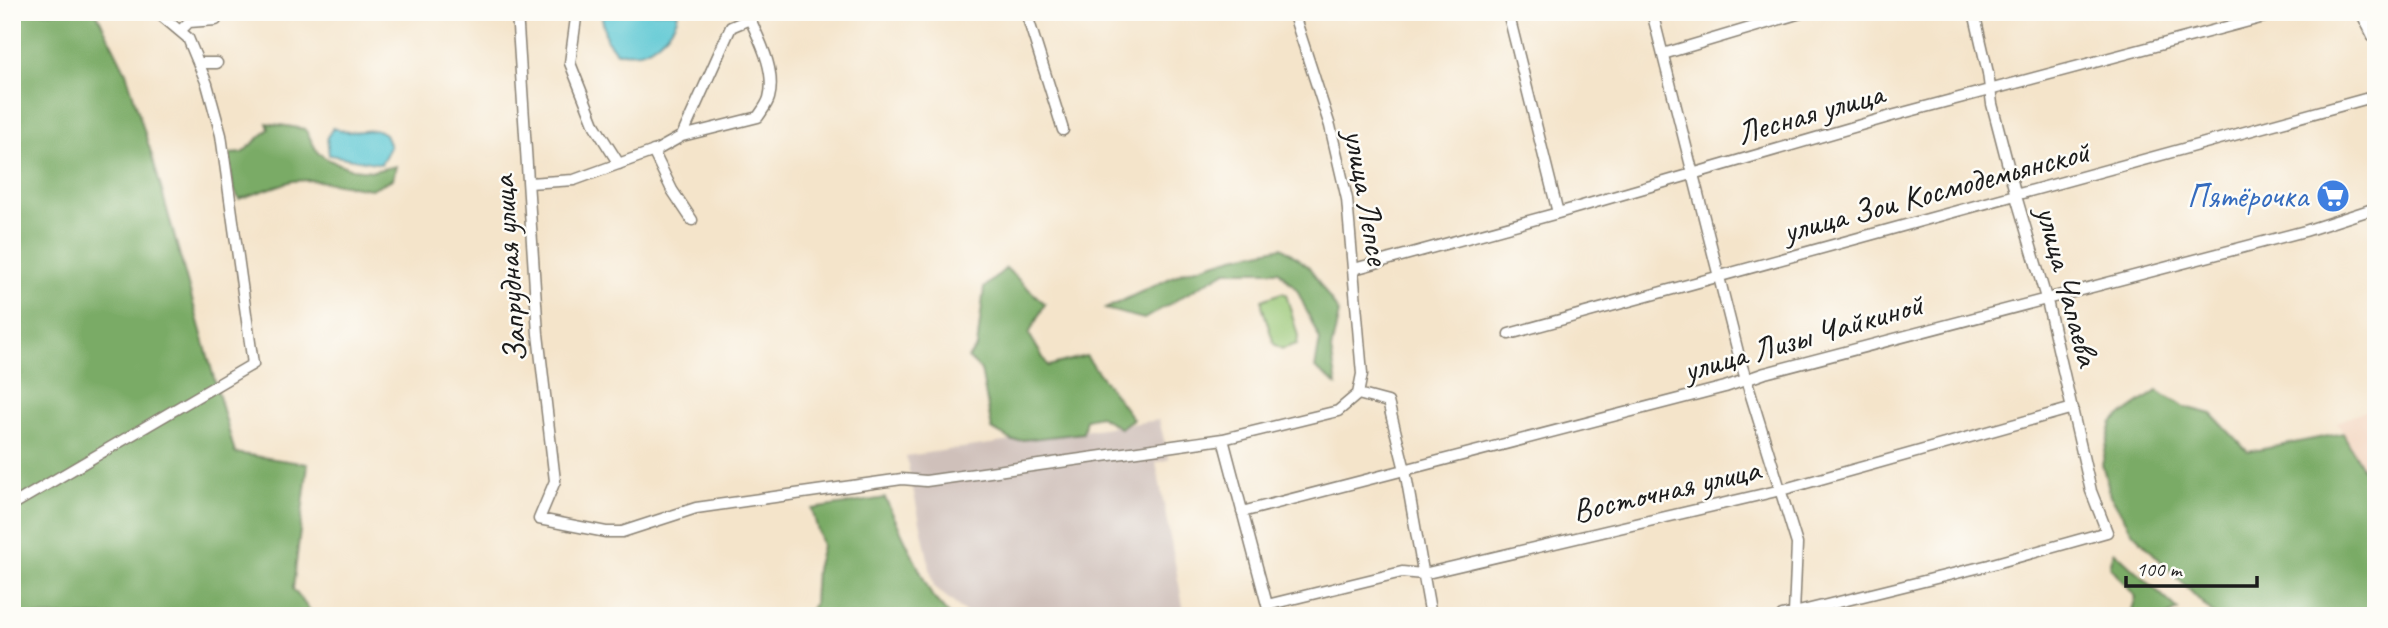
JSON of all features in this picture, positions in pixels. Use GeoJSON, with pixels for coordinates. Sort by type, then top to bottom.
{"type":"FeatureCollection","features":[{"type":"Feature","properties":{"kind":"street"},"geometry":{"type":"LineString","coordinates":[[12,505],[253,364],[221,135],[207,84],[188,38],[157,12]]}},
{"type":"Feature","properties":{"kind":"street","name":"Запрудная улица"},"geometry":{"type":"LineString","coordinates":[[517,12],[538,334],[555,481],[539,519],[606,533],[622,532],[696,508],[902,479],[926,481],[1223,439]]}},
{"type":"Feature","properties":{"kind":"street"},"geometry":{"type":"LineString","coordinates":[[732,12],[734,26]]}},
{"type":"Feature","properties":{"kind":"street"},"geometry":{"type":"LineString","coordinates":[[1027,12],[1063,130]]}},
{"type":"Feature","properties":{"kind":"street","name":"улица Лепсе"},"geometry":{"type":"LineString","coordinates":[[1293,12],[1341,167],[1348,199],[1363,363],[1358,394]]}},
{"type":"Feature","properties":{"kind":"street"},"geometry":{"type":"LineString","coordinates":[[1508,12],[1558,213]]}},
{"type":"Feature","properties":{"kind":"street"},"geometry":{"type":"LineString","coordinates":[[1652,12],[1719,277],[1797,544],[1794,613],[1783,616]]}},
{"type":"Feature","properties":{"kind":"street"},"geometry":{"type":"LineString","coordinates":[[1663,54],[1804,12]]}},
{"type":"Feature","properties":{"kind":"street","name":"улица Чапаева"},"geometry":{"type":"LineString","coordinates":[[1794,613],[1989,565],[2107,532],[2091,491],[2046,298],[1992,104],[1974,12]]}},
{"type":"Feature","properties":{"kind":"street","name":"Лесная улица"},"geometry":{"type":"LineString","coordinates":[[1354,269],[1856,126],[2283,12]]}},
{"type":"Feature","properties":{"kind":"street"},"geometry":{"type":"LineString","coordinates":[[2361,12],[2376,42]]}},
{"type":"Feature","properties":{"kind":"street"},"geometry":{"type":"LineString","coordinates":[[529,183],[574,180],[653,151],[682,136],[758,117],[769,100],[770,73],[756,14],[731,27],[682,136]]}},
{"type":"Feature","properties":{"kind":"street"},"geometry":{"type":"LineString","coordinates":[[576,18],[570,63],[595,126],[619,164]]}},
{"type":"Feature","properties":{"kind":"street"},"geometry":{"type":"LineString","coordinates":[[180,31],[189,22],[216,20]]}},
{"type":"Feature","properties":{"kind":"street"},"geometry":{"type":"LineString","coordinates":[[198,63],[217,63]]}},
{"type":"Feature","properties":{"kind":"street","name":"улица Зои Космодемьянской"},"geometry":{"type":"LineString","coordinates":[[1509,334],[2376,96]]}},
{"type":"Feature","properties":{"kind":"street"},"geometry":{"type":"LineString","coordinates":[[653,151],[672,190],[692,220]]}},
{"type":"Feature","properties":{"kind":"street","name":"улица Лизы Чайкиной"},"geometry":{"type":"LineString","coordinates":[[1242,512],[1725,387],[2046,298],[2305,231],[2376,208]]}},
{"type":"Feature","properties":{"kind":"street"},"geometry":{"type":"LineString","coordinates":[[1268,611],[1223,439],[1338,411],[1358,394],[1388,402],[1405,470],[1431,616]]}},
{"type":"Feature","properties":{"kind":"street","name":"Восточная улица"},"geometry":{"type":"LineString","coordinates":[[1268,611],[1402,572],[1423,573],[1781,490],[2073,408]]}},
{"type":"Feature","properties":{"kind":"shaded area"},"geometry":{"type":"Polygon","coordinates":[[[2376,407],[2376,497],[2337,422],[2376,407]]]}},
{"type":"Feature","properties":{"kind":"shaded area"},"geometry":{"type":"Polygon","coordinates":[[[1159,420],[1169,459],[1156,463],[1185,616],[970,616],[934,587],[906,456],[1159,420]]]}},
{"type":"Feature","properties":{"kind":"green space"},"geometry":{"type":"Polygon","coordinates":[[[12,12],[96,12],[126,72],[235,453],[308,464],[293,589],[312,613],[319,616],[12,616],[12,12]]]}},
{"type":"Feature","properties":{"kind":"green space"},"geometry":{"type":"Polygon","coordinates":[[[267,123],[305,129],[318,153],[352,169],[373,171],[396,166],[393,179],[371,189],[311,180],[292,181],[239,199],[233,188],[229,154],[242,153],[269,129],[267,123]]]}},
{"type":"Feature","properties":{"kind":"green space"},"geometry":{"type":"Polygon","coordinates":[[[1282,247],[1309,267],[1339,313],[1331,350],[1337,385],[1315,368],[1320,340],[1297,290],[1279,271],[1226,271],[1144,319],[1105,309],[1183,272],[1282,247]]]}},
{"type":"Feature","properties":{"kind":"green space"},"geometry":{"type":"Polygon","coordinates":[[[1006,268],[1045,304],[1029,334],[1048,366],[1086,356],[1133,419],[1120,428],[1100,416],[1086,419],[1083,433],[1013,441],[992,429],[981,370],[968,358],[977,347],[984,288],[1006,268]]]}},
{"type":"Feature","properties":{"kind":"green space"},"geometry":{"type":"Polygon","coordinates":[[[1281,293],[1286,294],[1298,336],[1297,344],[1282,349],[1274,344],[1262,305],[1262,300],[1281,293]]]}},
{"type":"Feature","properties":{"kind":"green space"},"geometry":{"type":"Polygon","coordinates":[[[2157,391],[2185,407],[2212,414],[2248,452],[2343,433],[2376,493],[2376,609],[2368,616],[2215,616],[2133,533],[2111,496],[2102,464],[2112,422],[2157,391]]]}},
{"type":"Feature","properties":{"kind":"green space"},"geometry":{"type":"Polygon","coordinates":[[[885,498],[932,596],[950,616],[807,616],[814,604],[816,569],[822,546],[812,509],[885,498]]]}},
{"type":"Feature","properties":{"kind":"green space"},"geometry":{"type":"Polygon","coordinates":[[[2114,551],[2178,610],[2166,616],[2130,616],[2136,597],[2110,567],[2114,551]]]}},
{"type":"Feature","properties":{"kind":"water"},"geometry":{"type":"Polygon","coordinates":[[[601,12],[678,12],[670,30],[646,50],[616,52],[606,39],[601,12]]]}},
{"type":"Feature","properties":{"kind":"water"},"geometry":{"type":"Polygon","coordinates":[[[333,128],[348,132],[378,130],[385,134],[390,147],[381,164],[329,155],[327,137],[333,128]]]}},
{"type":"Feature","properties":{"kind":"place","name":"Пятёрочка"},"geometry":{"type":"Point","coordinates":[2333,196]}}]}
